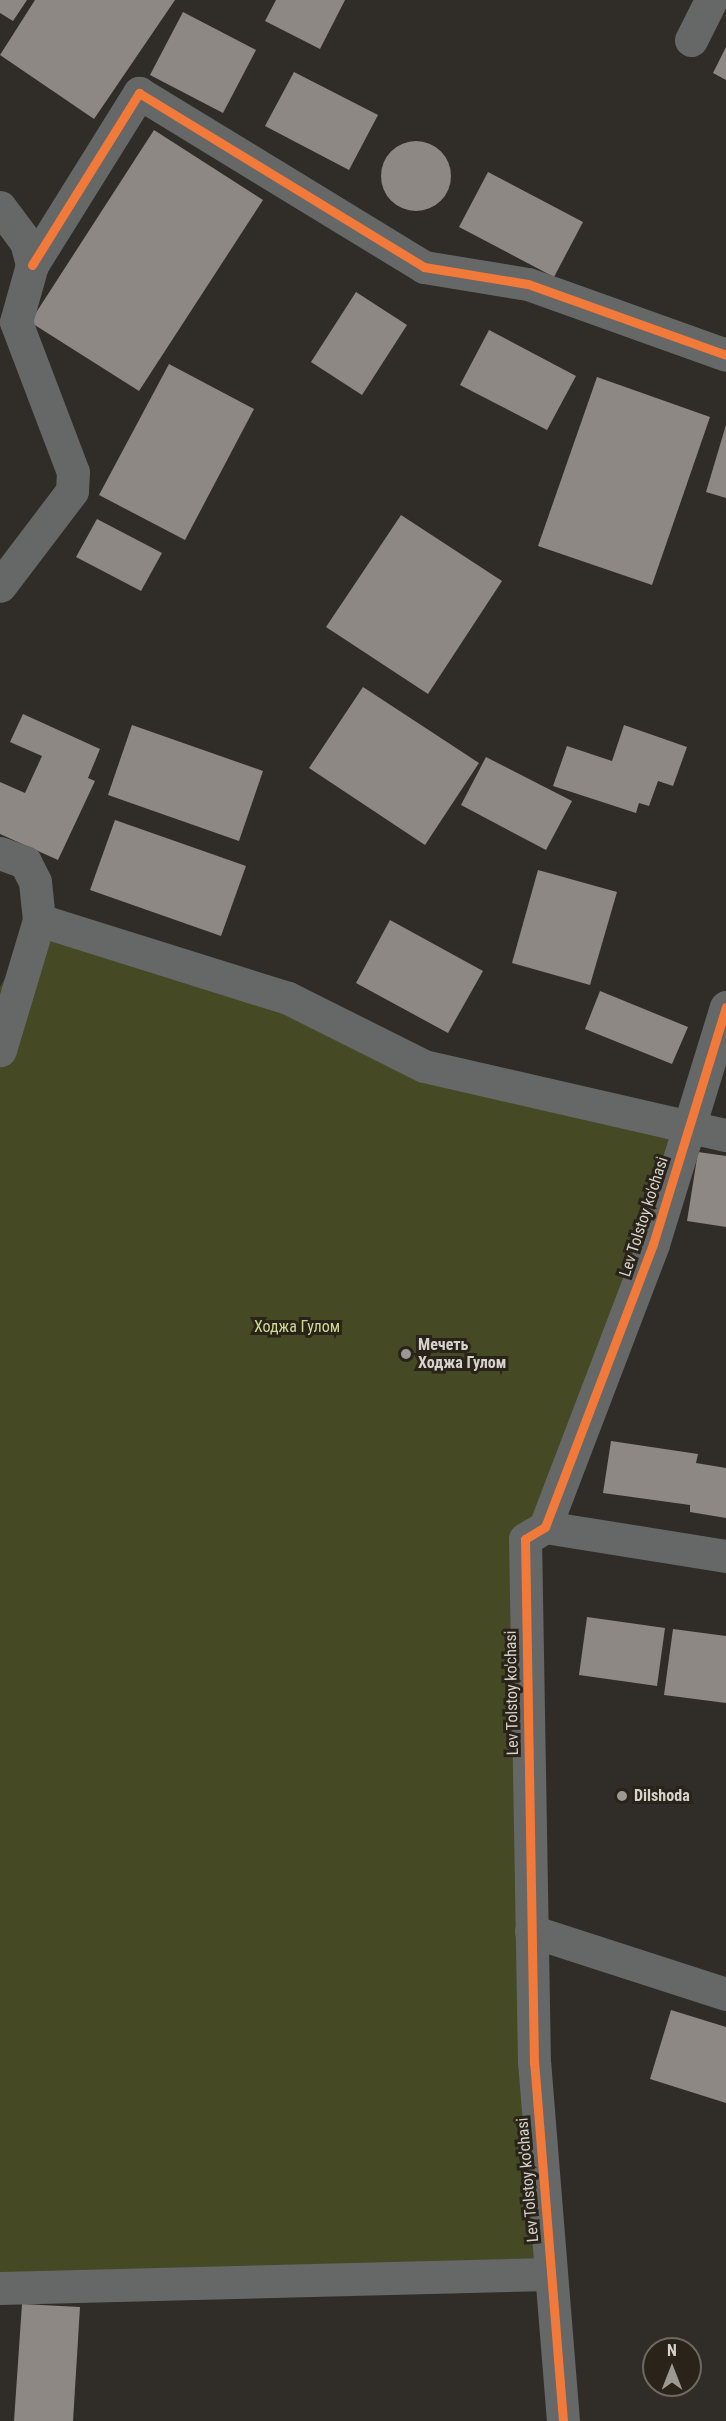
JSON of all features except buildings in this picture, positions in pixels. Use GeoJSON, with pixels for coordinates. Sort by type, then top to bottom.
{"type":"FeatureCollection","features":[{"type":"Feature","properties":{"kind":"street"},"geometry":{"type":"LineString","coordinates":[[691,40],[711,0]]}},
{"type":"Feature","properties":{"kind":"street"},"geometry":{"type":"LineString","coordinates":[[0,586],[72,491],[73,472],[16,322],[32,265],[139,93],[424,267],[528,284],[726,355]]}},
{"type":"Feature","properties":{"kind":"street"},"geometry":{"type":"LineString","coordinates":[[0,207],[26,242],[32,265]]}},
{"type":"Feature","properties":{"kind":"street"},"geometry":{"type":"LineString","coordinates":[[0,853],[25,862],[34,882],[39,920],[0,1050]]}},
{"type":"Feature","properties":{"kind":"street"},"geometry":{"type":"LineString","coordinates":[[39,920],[288,998],[424,1066],[688,1129],[726,1135]]}},
{"type":"Feature","properties":{"kind":"street","name":"Lev Tolstoy ko'chasi"},"geometry":{"type":"LineString","coordinates":[[562,2421],[532,1979],[525,1539],[545,1527],[652,1244],[726,1007]]}},
{"type":"Feature","properties":{"kind":"street"},"geometry":{"type":"LineString","coordinates":[[545,1527],[726,1556]]}},
{"type":"Feature","properties":{"kind":"street"},"geometry":{"type":"LineString","coordinates":[[531,1931],[726,1994]]}},
{"type":"Feature","properties":{"kind":"street"},"geometry":{"type":"LineString","coordinates":[[532,1979],[588,1949]]}},
{"type":"Feature","properties":{"kind":"street"},"geometry":{"type":"LineString","coordinates":[[0,2288],[551,2274]]}},
{"type":"Feature","properties":{"kind":"green space","name":"Ходжа Гулом"},"geometry":{"type":"Polygon","coordinates":[[[39,920],[462,1075],[688,1129],[525,1539],[551,2274],[0,2288],[0,987],[39,920]]]}},
{"type":"Feature","properties":{"kind":"cycle path"},"geometry":{"type":"LineString","coordinates":[[32,265],[139,93],[424,267],[528,284],[726,355]]}},
{"type":"Feature","properties":{"kind":"cycle path"},"geometry":{"type":"LineString","coordinates":[[563,2421],[534,2063],[525,1539],[545,1527],[653,1244],[726,1007]]}},
{"type":"Feature","properties":{"kind":"place","name":"Мечеть Ходжа Гулом"},"geometry":{"type":"Point","coordinates":[406,1354]}},
{"type":"Feature","properties":{"kind":"place","name":"Dilshoda"},"geometry":{"type":"Point","coordinates":[622,1796]}}]}
